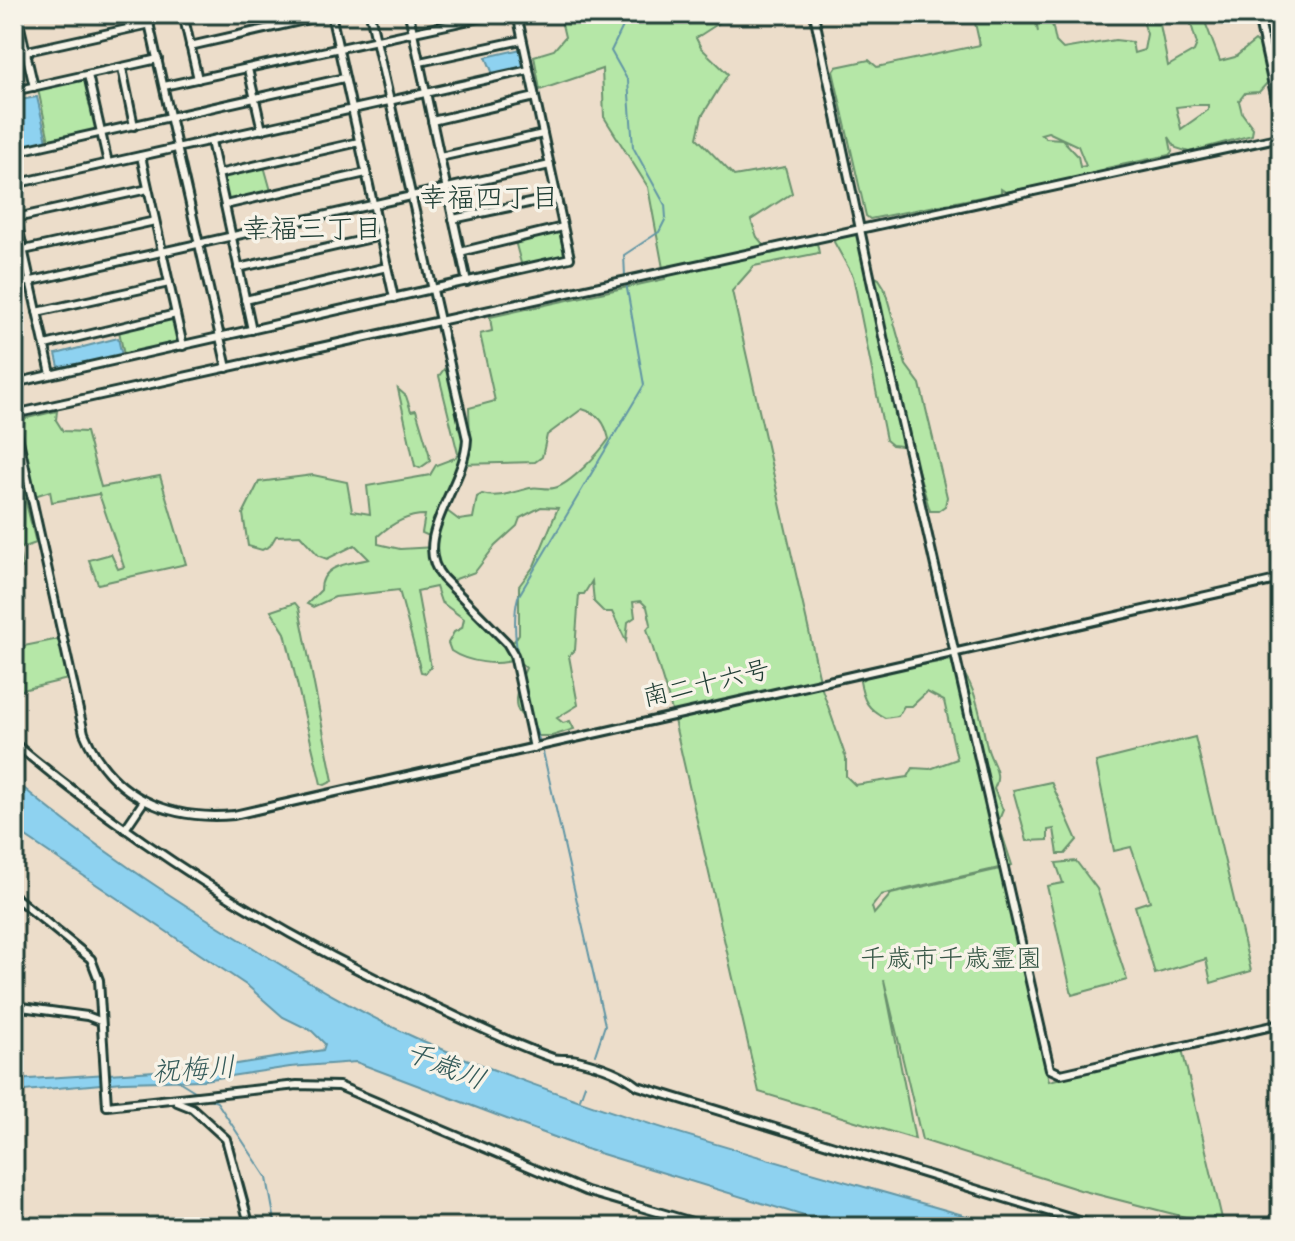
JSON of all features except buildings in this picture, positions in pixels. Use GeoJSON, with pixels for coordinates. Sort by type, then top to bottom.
{"type":"FeatureCollection","features":[{"type":"Feature","properties":{"kind":"main road"},"geometry":{"type":"LineString","coordinates":[[1258,14],[1281,120]]}},
{"type":"Feature","properties":{"kind":"street"},"geometry":{"type":"LineString","coordinates":[[147,14],[227,368]]}},
{"type":"Feature","properties":{"kind":"street"},"geometry":{"type":"LineString","coordinates":[[183,14],[198,79]]}},
{"type":"Feature","properties":{"kind":"street"},"geometry":{"type":"LineString","coordinates":[[190,46],[331,14],[394,298]]}},
{"type":"Feature","properties":{"kind":"street"},"geometry":{"type":"LineString","coordinates":[[370,14],[467,447],[464,465],[431,536],[431,555],[434,568],[507,643],[514,655],[534,748]]}},
{"type":"Feature","properties":{"kind":"street"},"geometry":{"type":"LineString","coordinates":[[409,14],[467,282]]}},
{"type":"Feature","properties":{"kind":"street"},"geometry":{"type":"LineString","coordinates":[[164,86],[498,14]]}},
{"type":"Feature","properties":{"kind":"street"},"geometry":{"type":"LineString","coordinates":[[14,383],[570,258],[517,14]]}},
{"type":"Feature","properties":{"kind":"street"},"geometry":{"type":"LineString","coordinates":[[814,14],[1050,1069],[1061,1074],[1281,1024]]}},
{"type":"Feature","properties":{"kind":"street"},"geometry":{"type":"LineString","coordinates":[[18,15],[34,87]]}},
{"type":"Feature","properties":{"kind":"street"},"geometry":{"type":"LineString","coordinates":[[14,54],[150,24]]}},
{"type":"Feature","properties":{"kind":"street"},"geometry":{"type":"LineString","coordinates":[[420,62],[522,40]]}},
{"type":"Feature","properties":{"kind":"street"},"geometry":{"type":"LineString","coordinates":[[14,91],[158,59]]}},
{"type":"Feature","properties":{"kind":"street"},"geometry":{"type":"LineString","coordinates":[[122,68],[134,126]]}},
{"type":"Feature","properties":{"kind":"street"},"geometry":{"type":"LineString","coordinates":[[248,69],[262,130]]}},
{"type":"Feature","properties":{"kind":"street"},"geometry":{"type":"LineString","coordinates":[[14,184],[529,70]]}},
{"type":"Feature","properties":{"kind":"street"},"geometry":{"type":"LineString","coordinates":[[88,75],[108,163]]}},
{"type":"Feature","properties":{"kind":"street"},"geometry":{"type":"LineString","coordinates":[[14,152],[344,78]]}},
{"type":"Feature","properties":{"kind":"street"},"geometry":{"type":"LineString","coordinates":[[432,121],[535,97]]}},
{"type":"Feature","properties":{"kind":"street"},"geometry":{"type":"LineString","coordinates":[[440,157],[543,134]]}},
{"type":"Feature","properties":{"kind":"street"},"geometry":{"type":"LineString","coordinates":[[14,416],[1281,137]]}},
{"type":"Feature","properties":{"kind":"street"},"geometry":{"type":"LineString","coordinates":[[211,141],[252,330]]}},
{"type":"Feature","properties":{"kind":"street"},"geometry":{"type":"LineString","coordinates":[[218,174],[359,142]]}},
{"type":"Feature","properties":{"kind":"street"},"geometry":{"type":"LineString","coordinates":[[141,156],[183,346]]}},
{"type":"Feature","properties":{"kind":"street"},"geometry":{"type":"LineString","coordinates":[[14,285],[550,165]]}},
{"type":"Feature","properties":{"kind":"street"},"geometry":{"type":"LineString","coordinates":[[225,205],[366,173]]}},
{"type":"Feature","properties":{"kind":"street"},"geometry":{"type":"LineString","coordinates":[[16,218],[148,189]]}},
{"type":"Feature","properties":{"kind":"street"},"geometry":{"type":"LineString","coordinates":[[453,219],[557,197]]}},
{"type":"Feature","properties":{"kind":"street"},"geometry":{"type":"LineString","coordinates":[[14,208],[51,374]]}},
{"type":"Feature","properties":{"kind":"street"},"geometry":{"type":"LineString","coordinates":[[24,250],[155,221]]}},
{"type":"Feature","properties":{"kind":"street"},"geometry":{"type":"LineString","coordinates":[[460,252],[563,227]]}},
{"type":"Feature","properties":{"kind":"street"},"geometry":{"type":"LineString","coordinates":[[238,268],[381,236]]}},
{"type":"Feature","properties":{"kind":"street"},"geometry":{"type":"LineString","coordinates":[[245,300],[387,267]]}},
{"type":"Feature","properties":{"kind":"street"},"geometry":{"type":"LineString","coordinates":[[37,312],[169,283]]}},
{"type":"Feature","properties":{"kind":"street"},"geometry":{"type":"LineString","coordinates":[[45,345],[176,314]]}},
{"type":"Feature","properties":{"kind":"street","name":"南二十六号"},"geometry":{"type":"LineString","coordinates":[[14,416],[84,733],[111,777],[144,801],[176,814],[234,815],[1281,579]]}},
{"type":"Feature","properties":{"kind":"street"},"geometry":{"type":"LineString","coordinates":[[14,743],[125,829],[197,879],[326,956],[557,1059],[574,1059],[601,1067],[624,1075],[638,1086],[1099,1227]]}},
{"type":"Feature","properties":{"kind":"street"},"geometry":{"type":"LineString","coordinates":[[125,829],[144,801]]}},
{"type":"Feature","properties":{"kind":"street"},"geometry":{"type":"LineString","coordinates":[[14,896],[91,959],[99,980],[107,1106],[297,1085],[339,1086],[586,1191],[709,1227]]}},
{"type":"Feature","properties":{"kind":"street"},"geometry":{"type":"LineString","coordinates":[[14,1006],[87,1016],[100,1021]]}},
{"type":"Feature","properties":{"kind":"street"},"geometry":{"type":"LineString","coordinates":[[174,1100],[192,1108],[226,1139],[250,1227]]}},
{"type":"Feature","properties":{"kind":"green space","name":"千歳市千歳霊園"},"geometry":{"type":"Polygon","coordinates":[[[733,14],[696,38],[701,48],[728,74],[702,116],[697,138],[734,176],[785,167],[792,193],[751,220],[757,237],[771,254],[817,243],[819,253],[754,266],[732,291],[822,689],[846,758],[846,776],[855,785],[908,777],[913,768],[930,769],[957,759],[944,701],[927,692],[912,706],[904,706],[898,716],[885,718],[867,704],[860,681],[873,673],[952,660],[967,678],[976,700],[987,747],[997,773],[994,789],[1003,810],[998,822],[1012,865],[881,895],[872,907],[874,914],[891,894],[1000,869],[1049,1081],[1182,1049],[1224,1227],[1080,1190],[922,1140],[884,980],[915,1139],[759,1092],[671,707],[647,629],[651,624],[647,607],[641,601],[633,602],[635,617],[628,622],[626,641],[612,612],[604,612],[594,602],[592,581],[584,594],[579,594],[575,650],[569,656],[578,705],[557,718],[563,723],[570,721],[574,729],[552,736],[535,736],[531,721],[523,717],[516,704],[517,689],[526,668],[516,659],[501,663],[483,662],[451,651],[448,643],[454,632],[462,628],[464,619],[441,602],[436,587],[417,591],[431,667],[426,673],[421,672],[399,590],[335,597],[313,607],[307,604],[321,590],[322,581],[331,570],[369,559],[355,545],[327,559],[319,556],[300,535],[276,536],[270,546],[262,550],[248,546],[243,514],[259,482],[313,475],[347,482],[352,511],[370,514],[367,486],[430,475],[436,465],[455,458],[458,454],[439,376],[444,369],[456,376],[459,413],[470,443],[469,408],[495,401],[480,334],[492,331],[490,317],[665,279],[648,187],[604,117],[602,69],[540,90],[534,56],[554,50],[565,37],[560,16],[733,14]],[[582,409],[547,435],[542,457],[535,462],[462,464],[443,508],[459,520],[473,518],[477,497],[482,494],[500,495],[561,486],[576,475],[609,439],[600,420],[582,409]],[[541,507],[520,518],[517,526],[495,546],[475,572],[445,583],[504,643],[514,641],[519,634],[519,586],[534,566],[558,508],[541,507]],[[425,515],[388,528],[378,536],[378,544],[400,549],[435,547],[434,538],[422,533],[425,515]]]}},
{"type":"Feature","properties":{"kind":"green space"},"geometry":{"type":"Polygon","coordinates":[[[973,14],[1034,14],[1038,32],[1035,14],[1050,14],[1056,42],[1063,49],[1115,40],[1132,42],[1134,53],[1144,50],[1147,34],[1141,14],[1158,14],[1168,66],[1194,51],[1197,44],[1188,14],[1202,14],[1220,61],[1235,57],[1255,41],[1261,46],[1269,81],[1259,92],[1245,93],[1239,101],[1242,113],[1253,128],[1252,135],[1189,152],[1176,148],[1169,137],[1172,152],[1169,155],[1107,168],[1103,173],[1006,192],[1001,189],[1001,193],[870,219],[866,216],[833,71],[836,67],[869,60],[877,67],[980,45],[973,14]],[[1208,105],[1176,107],[1181,129],[1208,110],[1208,105]],[[1048,132],[1041,134],[1046,138],[1062,139],[1078,156],[1080,167],[1086,166],[1078,146],[1048,132]]]}},
{"type":"Feature","properties":{"kind":"green space"},"geometry":{"type":"Polygon","coordinates":[[[86,78],[98,130],[49,141],[38,89],[86,78]]]}},
{"type":"Feature","properties":{"kind":"green space"},"geometry":{"type":"Polygon","coordinates":[[[264,166],[271,191],[227,201],[221,176],[264,166]]]}},
{"type":"Feature","properties":{"kind":"green space"},"geometry":{"type":"Polygon","coordinates":[[[561,231],[567,256],[522,267],[515,241],[561,231]]]}},
{"type":"Feature","properties":{"kind":"green space"},"geometry":{"type":"Polygon","coordinates":[[[856,232],[866,272],[879,279],[884,287],[906,365],[920,384],[947,497],[945,506],[938,511],[930,511],[911,447],[892,445],[886,440],[853,276],[834,242],[836,237],[856,232]]]}},
{"type":"Feature","properties":{"kind":"green space"},"geometry":{"type":"Polygon","coordinates":[[[174,318],[179,343],[124,355],[119,331],[174,318]]]}},
{"type":"Feature","properties":{"kind":"green space"},"geometry":{"type":"Polygon","coordinates":[[[398,389],[406,396],[411,411],[416,410],[429,453],[430,461],[420,468],[415,466],[398,389]]]}},
{"type":"Feature","properties":{"kind":"green space"},"geometry":{"type":"Polygon","coordinates":[[[57,411],[56,420],[63,431],[86,432],[101,487],[160,476],[186,564],[98,584],[89,560],[111,554],[118,569],[124,567],[99,494],[52,502],[50,491],[25,499],[36,543],[19,549],[22,568],[14,569],[14,421],[57,411]]]}},
{"type":"Feature","properties":{"kind":"green space"},"geometry":{"type":"Polygon","coordinates":[[[295,603],[299,608],[333,781],[325,785],[321,784],[285,633],[271,611],[295,603]]]}},
{"type":"Feature","properties":{"kind":"green space"},"geometry":{"type":"Polygon","coordinates":[[[59,639],[68,679],[14,692],[14,648],[59,639]]]}},
{"type":"Feature","properties":{"kind":"green space"},"geometry":{"type":"Polygon","coordinates":[[[1195,737],[1251,971],[1211,983],[1206,959],[1155,974],[1135,906],[1150,901],[1131,847],[1114,851],[1096,762],[1195,737]]]}},
{"type":"Feature","properties":{"kind":"green space"},"geometry":{"type":"Polygon","coordinates":[[[1051,782],[1077,840],[1065,854],[1058,854],[1054,829],[1048,830],[1048,840],[1027,841],[1013,790],[1051,782]]]}},
{"type":"Feature","properties":{"kind":"green space"},"geometry":{"type":"Polygon","coordinates":[[[1076,861],[1097,889],[1127,980],[1072,995],[1047,886],[1063,883],[1056,863],[1076,861]]]}},
{"type":"Feature","properties":{"kind":"water"},"geometry":{"type":"Polygon","coordinates":[[[521,49],[524,66],[493,74],[486,57],[521,49]]]}},
{"type":"Feature","properties":{"kind":"water"},"geometry":{"type":"Polygon","coordinates":[[[37,97],[47,141],[14,149],[14,101],[37,97]]]}},
{"type":"Feature","properties":{"kind":"water"},"geometry":{"type":"Polygon","coordinates":[[[118,338],[122,356],[59,367],[56,354],[118,338]]]}},
{"type":"Feature","properties":{"kind":"water"},"geometry":{"type":"Polygon","coordinates":[[[14,780],[100,847],[190,908],[332,995],[416,1038],[633,1119],[1004,1227],[840,1227],[586,1149],[356,1062],[290,1067],[204,1080],[123,1082],[14,1092],[14,1080],[218,1067],[323,1050],[325,1044],[312,1031],[283,1017],[249,987],[14,829],[14,780]]]}},
{"type":"Feature","properties":{"kind":"waterway"},"geometry":{"type":"LineString","coordinates":[[625,276],[624,255],[659,232],[666,218],[665,205],[633,147],[628,81],[611,51],[629,14]]}},
{"type":"Feature","properties":{"kind":"waterway"},"geometry":{"type":"LineString","coordinates":[[540,742],[524,690],[517,650],[518,597],[644,385],[626,283]]}},
{"type":"Feature","properties":{"kind":"waterway"},"geometry":{"type":"LineString","coordinates":[[543,752],[605,1025],[595,1055]]}},
{"type":"Feature","properties":{"kind":"waterway","name":"祝梅川"},"geometry":{"type":"LineString","coordinates":[[177,1080],[198,1093]]}},
{"type":"Feature","properties":{"kind":"waterway"},"geometry":{"type":"LineString","coordinates":[[580,1099],[585,1085]]}},
{"type":"Feature","properties":{"kind":"waterway","name":"祝梅川"},"geometry":{"type":"LineString","coordinates":[[207,1098],[217,1102],[267,1178],[276,1227]]}},
{"type":"Feature","properties":{"kind":"district","name":"幸福四丁目"},"geometry":{"type":"Point","coordinates":[489,201]}},
{"type":"Feature","properties":{"kind":"district","name":"幸福三丁目"},"geometry":{"type":"Point","coordinates":[312,232]}},
{"type":"Feature","properties":{"kind":"water label","name":"千歳川"},"geometry":{"type":"Point","coordinates":[444,1069]}}]}
